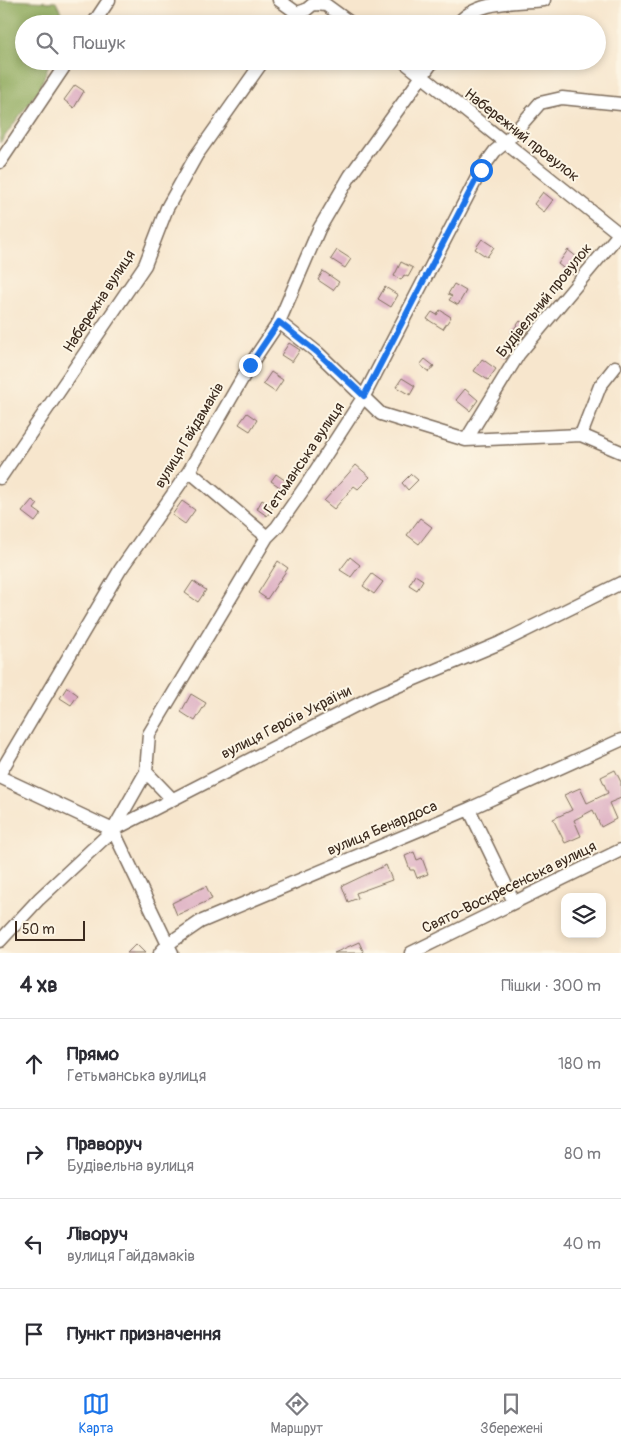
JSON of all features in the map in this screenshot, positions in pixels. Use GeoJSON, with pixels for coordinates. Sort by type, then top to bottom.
{"type":"FeatureCollection","features":[{"type":"Feature","properties":{"kind":"street"},"geometry":{"type":"LineString","coordinates":[[99,15],[109,0]]}},
{"type":"Feature","properties":{"kind":"street"},"geometry":{"type":"LineString","coordinates":[[279,0],[291,15]]}},
{"type":"Feature","properties":{"kind":"street"},"geometry":{"type":"LineString","coordinates":[[467,15],[480,8],[544,0]]}},
{"type":"Feature","properties":{"kind":"street"},"geometry":{"type":"LineString","coordinates":[[297,15],[316,2],[326,5],[340,15]]}},
{"type":"Feature","properties":{"kind":"street"},"geometry":{"type":"LineString","coordinates":[[0,162],[62,70]]}},
{"type":"Feature","properties":{"kind":"street","name":"Набережна вулиця"},"geometry":{"type":"LineString","coordinates":[[0,478],[145,265],[167,208],[196,156],[257,70]]}},
{"type":"Feature","properties":{"kind":"street","name":"Набережний провулок"},"geometry":{"type":"LineString","coordinates":[[415,70],[620,234]]}},
{"type":"Feature","properties":{"kind":"street","name":"вулиця Гайдамаків"},"geometry":{"type":"LineString","coordinates":[[0,773],[120,570],[189,471],[250,365],[279,322],[319,229],[350,176],[427,70]]}},
{"type":"Feature","properties":{"kind":"street","name":"Гетьманська вулиця"},"geometry":{"type":"LineString","coordinates":[[113,830],[146,772],[149,734],[267,537],[278,527],[364,396],[481,170],[495,151],[506,142],[540,103],[562,98],[621,104]]}},
{"type":"Feature","properties":{"kind":"street","name":"Будівельний провулок"},"geometry":{"type":"LineString","coordinates":[[466,440],[518,355],[620,234]]}},
{"type":"Feature","properties":{"kind":"street"},"geometry":{"type":"LineString","coordinates":[[279,322],[318,353],[381,414],[466,440],[581,435],[621,452]]}},
{"type":"Feature","properties":{"kind":"street"},"geometry":{"type":"LineString","coordinates":[[581,435],[600,386],[615,367]]}},
{"type":"Feature","properties":{"kind":"street"},"geometry":{"type":"LineString","coordinates":[[189,471],[267,537]]}},
{"type":"Feature","properties":{"kind":"street","name":"вулиця Героїв України"},"geometry":{"type":"LineString","coordinates":[[0,941],[39,900],[113,830],[374,696],[500,643],[621,583]]}},
{"type":"Feature","properties":{"kind":"street","name":"вулиця Бенардоса"},"geometry":{"type":"LineString","coordinates":[[166,950],[200,922],[469,809],[621,740]]}},
{"type":"Feature","properties":{"kind":"street"},"geometry":{"type":"LineString","coordinates":[[146,772],[172,799]]}},
{"type":"Feature","properties":{"kind":"street"},"geometry":{"type":"LineString","coordinates":[[0,777],[113,830],[166,950]]}},
{"type":"Feature","properties":{"kind":"street"},"geometry":{"type":"LineString","coordinates":[[469,809],[514,902]]}},
{"type":"Feature","properties":{"kind":"street","name":"Свято-Воскресенська вулиця"},"geometry":{"type":"LineString","coordinates":[[411,953],[621,850]]}},
{"type":"Feature","properties":{"kind":"green space"},"geometry":{"type":"Polygon","coordinates":[[[0,0],[56,2],[62,15],[15,15],[15,70],[47,70],[40,88],[0,143],[0,0]]]}},
{"type":"Feature","properties":{"kind":"building"},"geometry":{"type":"Polygon","coordinates":[[[75,85],[84,91],[74,108],[64,100],[75,85]]]}},
{"type":"Feature","properties":{"kind":"building"},"geometry":{"type":"Polygon","coordinates":[[[543,192],[553,200],[544,212],[534,204],[543,192]]]}},
{"type":"Feature","properties":{"kind":"building"},"geometry":{"type":"Polygon","coordinates":[[[482,239],[494,247],[487,257],[475,249],[482,239]]]}},
{"type":"Feature","properties":{"kind":"building"},"geometry":{"type":"Polygon","coordinates":[[[337,250],[351,259],[345,268],[331,259],[337,250]]]}},
{"type":"Feature","properties":{"kind":"building"},"geometry":{"type":"Polygon","coordinates":[[[568,250],[582,261],[572,275],[558,264],[568,250]]]}},
{"type":"Feature","properties":{"kind":"building"},"geometry":{"type":"Polygon","coordinates":[[[401,262],[413,268],[408,277],[404,275],[401,280],[394,276],[401,262]]]}},
{"type":"Feature","properties":{"kind":"building"},"geometry":{"type":"Polygon","coordinates":[[[323,271],[339,282],[333,290],[318,280],[323,271]]]}},
{"type":"Feature","properties":{"kind":"building"},"geometry":{"type":"Polygon","coordinates":[[[454,284],[466,291],[458,305],[449,300],[452,296],[448,294],[454,284]]]}},
{"type":"Feature","properties":{"kind":"building"},"geometry":{"type":"Polygon","coordinates":[[[385,287],[398,295],[391,307],[378,299],[385,287]]]}},
{"type":"Feature","properties":{"kind":"building"},"geometry":{"type":"Polygon","coordinates":[[[440,310],[451,317],[443,329],[427,319],[432,312],[437,315],[440,310]]]}},
{"type":"Feature","properties":{"kind":"building"},"geometry":{"type":"Polygon","coordinates":[[[520,321],[530,328],[506,359],[501,356],[516,337],[511,333],[520,321]]]}},
{"type":"Feature","properties":{"kind":"building"},"geometry":{"type":"Polygon","coordinates":[[[289,343],[300,350],[292,362],[281,355],[289,343]]]}},
{"type":"Feature","properties":{"kind":"building"},"geometry":{"type":"Polygon","coordinates":[[[425,359],[434,366],[429,372],[420,365],[425,359]]]}},
{"type":"Feature","properties":{"kind":"building"},"geometry":{"type":"Polygon","coordinates":[[[482,359],[496,369],[488,380],[474,371],[482,359]]]}},
{"type":"Feature","properties":{"kind":"building"},"geometry":{"type":"Polygon","coordinates":[[[271,372],[283,380],[275,392],[263,384],[271,372]]]}},
{"type":"Feature","properties":{"kind":"building"},"geometry":{"type":"Polygon","coordinates":[[[402,378],[415,386],[410,395],[396,387],[402,378]]]}},
{"type":"Feature","properties":{"kind":"building"},"geometry":{"type":"Polygon","coordinates":[[[465,389],[478,400],[470,411],[456,400],[465,389]]]}},
{"type":"Feature","properties":{"kind":"building"},"geometry":{"type":"Polygon","coordinates":[[[247,413],[257,420],[250,431],[239,424],[247,413]]]}},
{"type":"Feature","properties":{"kind":"building"},"geometry":{"type":"Polygon","coordinates":[[[356,465],[370,477],[358,489],[354,486],[334,509],[324,501],[356,465]]]}},
{"type":"Feature","properties":{"kind":"building"},"geometry":{"type":"Polygon","coordinates":[[[276,474],[289,483],[284,490],[271,481],[276,474]]]}},
{"type":"Feature","properties":{"kind":"building"},"geometry":{"type":"Polygon","coordinates":[[[411,474],[418,480],[408,490],[402,483],[411,474]]]}},
{"type":"Feature","properties":{"kind":"building"},"geometry":{"type":"Polygon","coordinates":[[[32,500],[38,504],[34,509],[41,514],[35,522],[22,512],[32,500]]]}},
{"type":"Feature","properties":{"kind":"building"},"geometry":{"type":"Polygon","coordinates":[[[262,500],[273,507],[267,516],[257,509],[262,500]]]}},
{"type":"Feature","properties":{"kind":"building"},"geometry":{"type":"Polygon","coordinates":[[[182,501],[195,510],[185,524],[172,515],[182,501]]]}},
{"type":"Feature","properties":{"kind":"building"},"geometry":{"type":"Polygon","coordinates":[[[420,518],[432,527],[419,544],[407,535],[420,518]]]}},
{"type":"Feature","properties":{"kind":"building"},"geometry":{"type":"Polygon","coordinates":[[[350,557],[360,565],[351,577],[340,570],[350,557]]]}},
{"type":"Feature","properties":{"kind":"building"},"geometry":{"type":"Polygon","coordinates":[[[278,561],[288,568],[267,599],[258,593],[278,561]]]}},
{"type":"Feature","properties":{"kind":"building"},"geometry":{"type":"Polygon","coordinates":[[[372,574],[383,582],[374,594],[363,586],[372,574]]]}},
{"type":"Feature","properties":{"kind":"building"},"geometry":{"type":"Polygon","coordinates":[[[415,575],[423,580],[417,590],[409,585],[415,575]]]}},
{"type":"Feature","properties":{"kind":"building"},"geometry":{"type":"Polygon","coordinates":[[[193,581],[206,590],[198,602],[185,593],[193,581]]]}},
{"type":"Feature","properties":{"kind":"building"},"geometry":{"type":"Polygon","coordinates":[[[67,687],[78,695],[71,705],[60,698],[67,687]]]}},
{"type":"Feature","properties":{"kind":"building"},"geometry":{"type":"Polygon","coordinates":[[[191,694],[206,703],[195,721],[181,712],[191,694]]]}},
{"type":"Feature","properties":{"kind":"building"},"geometry":{"type":"Polygon","coordinates":[[[615,770],[621,782],[621,798],[609,803],[616,819],[601,827],[593,810],[574,820],[581,836],[565,843],[553,819],[572,810],[564,795],[580,788],[587,803],[608,793],[601,777],[615,770]]]}},
{"type":"Feature","properties":{"kind":"building"},"geometry":{"type":"Polygon","coordinates":[[[414,852],[417,860],[422,858],[428,874],[417,878],[414,870],[410,870],[405,856],[414,852]]]}},
{"type":"Feature","properties":{"kind":"building"},"geometry":{"type":"Polygon","coordinates":[[[386,865],[392,880],[356,893],[358,898],[348,902],[342,886],[386,865]]]}},
{"type":"Feature","properties":{"kind":"building"},"geometry":{"type":"Polygon","coordinates":[[[206,886],[212,899],[177,915],[172,903],[206,886]]]}},
{"type":"Feature","properties":{"kind":"building"},"geometry":{"type":"Polygon","coordinates":[[[359,942],[364,953],[334,953],[359,942]]]}},
{"type":"Feature","properties":{"kind":"building"},"geometry":{"type":"Polygon","coordinates":[[[136,944],[145,953],[127,953],[136,944]]]}},
{"type":"Feature","properties":{"kind":"route"},"geometry":{"type":"LineString","coordinates":[[250,365],[279,322],[318,353],[364,396],[481,170]]}}]}
